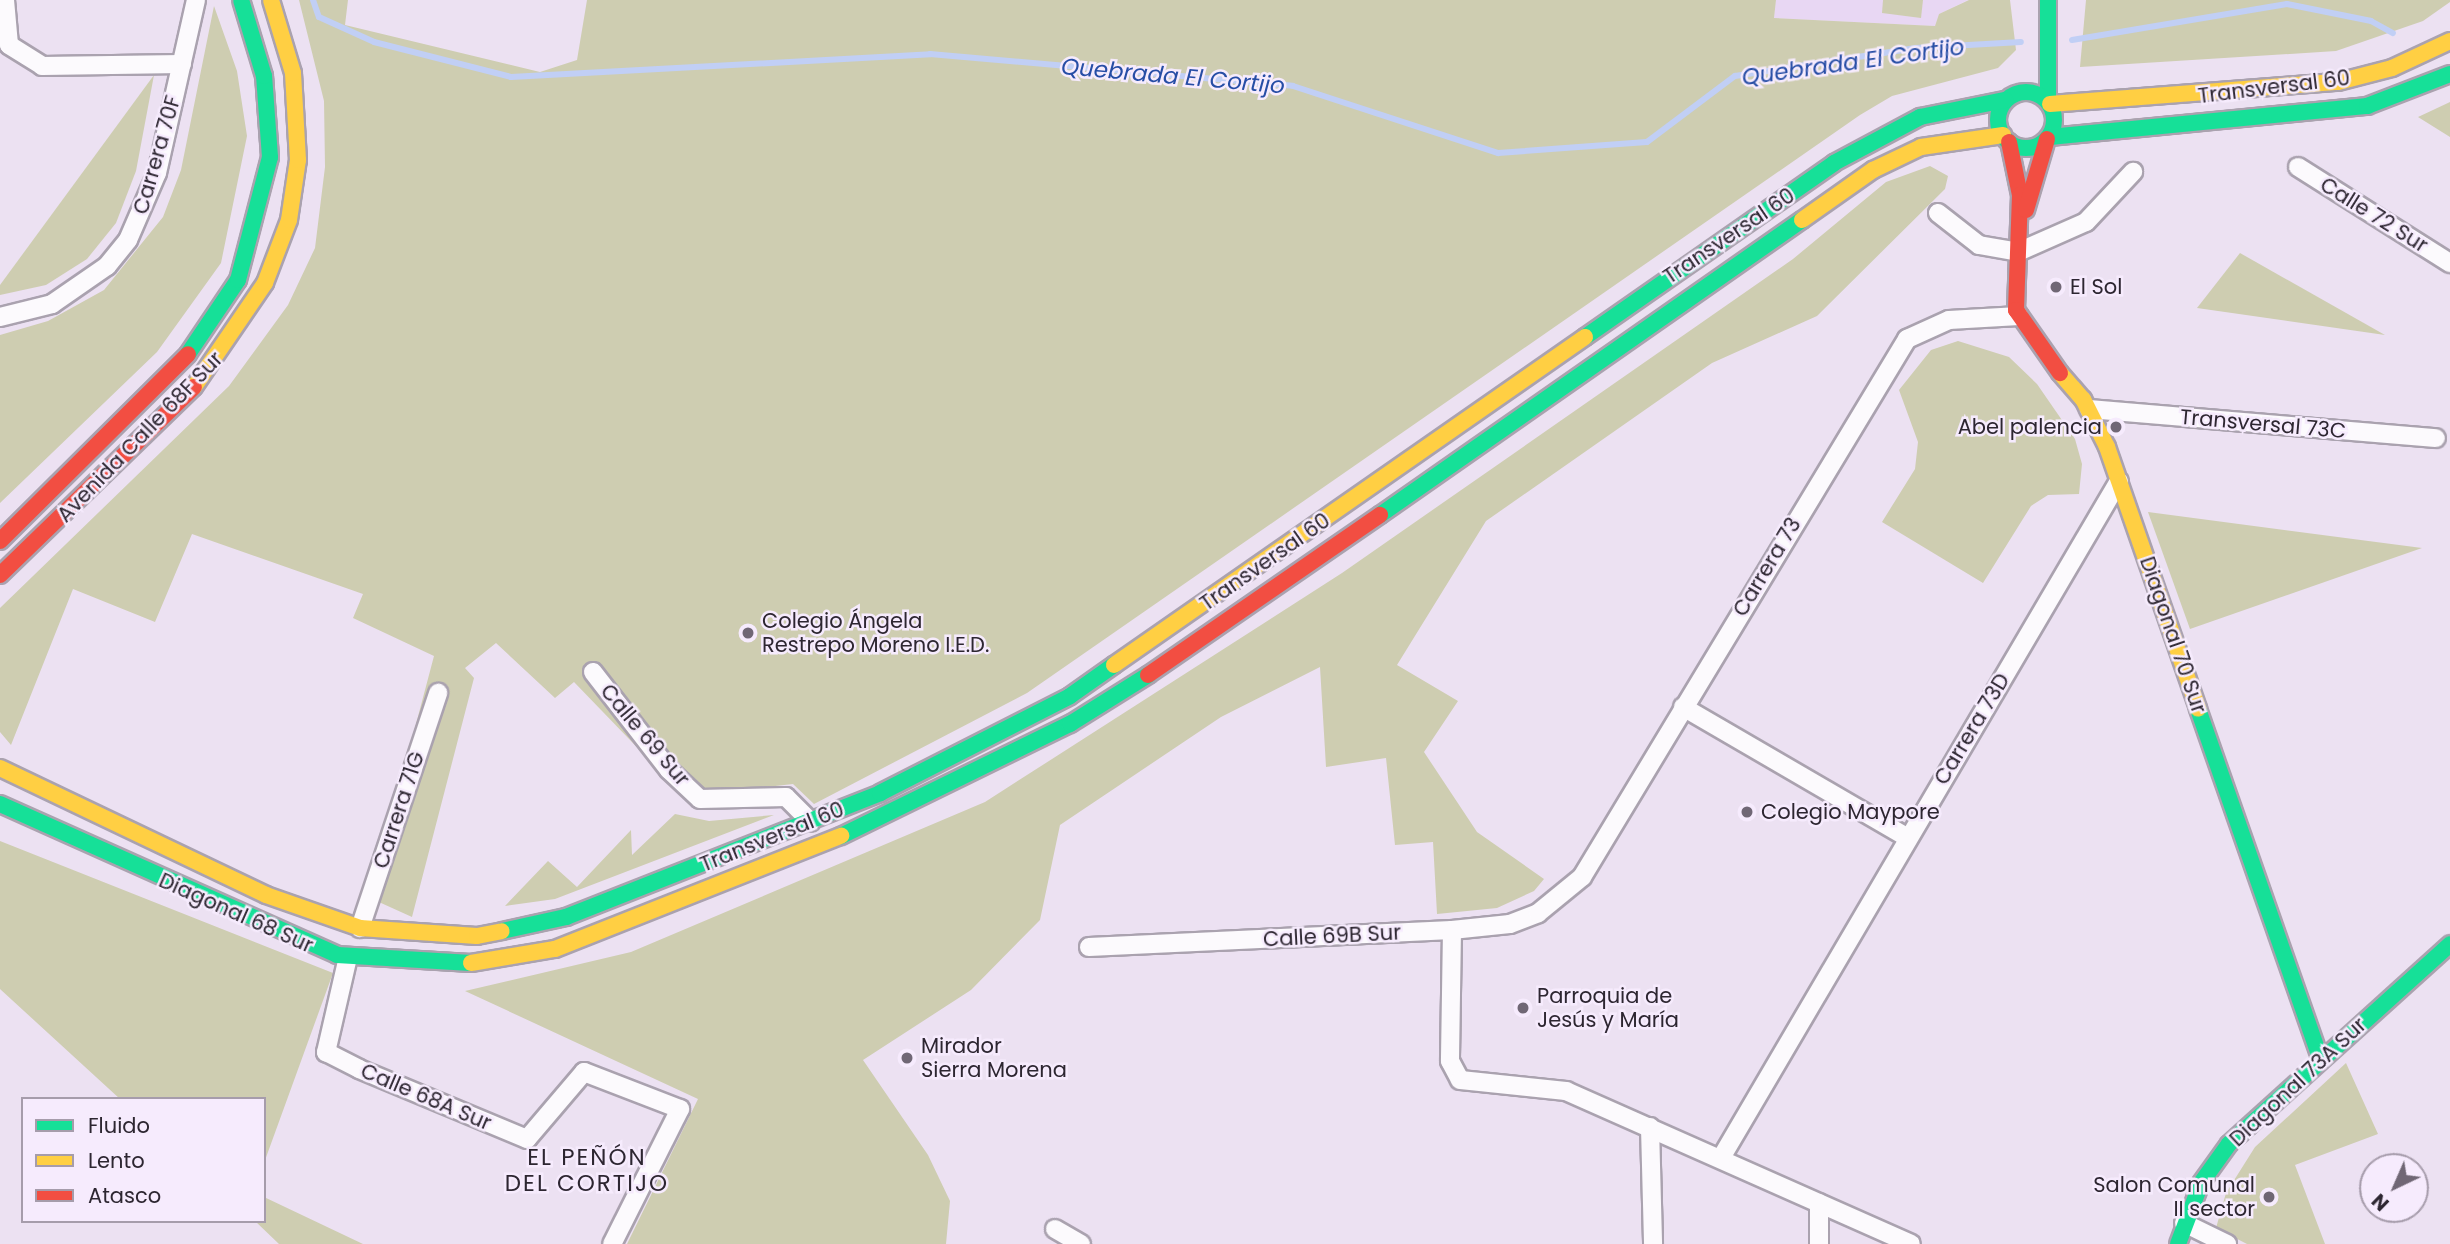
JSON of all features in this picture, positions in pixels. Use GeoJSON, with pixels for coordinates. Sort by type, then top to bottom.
{"type":"FeatureCollection","features":[{"type":"Feature","properties":{"kind":"street"},"geometry":{"type":"LineString","coordinates":[[5,0],[9,45],[42,66],[183,64]]}},
{"type":"Feature","properties":{"kind":"street","name":"Carrera 70F"},"geometry":{"type":"LineString","coordinates":[[0,317],[52,304],[107,266],[128,240],[156,173],[196,0]]}},
{"type":"Feature","properties":{"kind":"street","name":"Avenida Calle 68F Sur"},"geometry":{"type":"LineString","coordinates":[[0,541],[195,347],[238,280],[262,207],[270,157],[264,76],[241,0]]}},
{"type":"Feature","properties":{"kind":"street","name":"Avenida Calle 68F Sur"},"geometry":{"type":"LineString","coordinates":[[0,575],[208,373],[265,283],[289,220],[298,160],[293,73],[271,0]]}},
{"type":"Feature","properties":{"kind":"street"},"geometry":{"type":"LineString","coordinates":[[2021,228],[2006,139],[1998,117],[2037,54],[2047,1]]}},
{"type":"Feature","properties":{"kind":"street"},"geometry":{"type":"LineString","coordinates":[[2019,316],[2018,252],[2021,228],[2055,120],[2049,102],[2047,1]]}},
{"type":"Feature","properties":{"kind":"street","name":"Transversal 60"},"geometry":{"type":"LineString","coordinates":[[2049,102],[2338,82],[2392,68],[2450,41]]}},
{"type":"Feature","properties":{"kind":"street","name":"Transversal 60"},"geometry":{"type":"LineString","coordinates":[[2048,138],[2367,106],[2450,74]]}},
{"type":"Feature","properties":{"kind":"street"},"geometry":{"type":"LineString","coordinates":[[2012,96],[2049,102]]}},
{"type":"Feature","properties":{"kind":"street","name":"Transversal 60"},"geometry":{"type":"LineString","coordinates":[[477,936],[566,917],[811,822],[998,735],[1127,660],[1547,360],[1865,143],[1920,117],[2012,96]]}},
{"type":"Feature","properties":{"kind":"street"},"geometry":{"type":"LineString","coordinates":[[2006,139],[2024,148],[2048,138]]}},
{"type":"Feature","properties":{"kind":"street","name":"Transversal 60"},"geometry":{"type":"LineString","coordinates":[[487,964],[575,942],[843,835],[1070,724],[1181,654],[1873,170],[1921,147],[2006,139]]}},
{"type":"Feature","properties":{"kind":"street","name":"Calle 72 Sur"},"geometry":{"type":"LineString","coordinates":[[2298,167],[2450,263]]}},
{"type":"Feature","properties":{"kind":"street"},"geometry":{"type":"LineString","coordinates":[[1938,213],[1979,245],[2018,252],[2086,222],[2133,172]]}},
{"type":"Feature","properties":{"kind":"street","name":"Diagonal 70 Sur"},"geometry":{"type":"LineString","coordinates":[[2019,316],[2089,409],[2119,481],[2320,1056]]}},
{"type":"Feature","properties":{"kind":"street","name":"Carrera 73"},"geometry":{"type":"LineString","coordinates":[[1566,894],[1907,339],[1949,320],[2019,316]]}},
{"type":"Feature","properties":{"kind":"street","name":"Transversal 73C"},"geometry":{"type":"LineString","coordinates":[[2089,409],[2436,439]]}},
{"type":"Feature","properties":{"kind":"street","name":"Carrera 73D"},"geometry":{"type":"LineString","coordinates":[[1721,1157],[2119,481]]}},
{"type":"Feature","properties":{"kind":"street","name":"Calle 69 Sur"},"geometry":{"type":"LineString","coordinates":[[593,672],[669,770],[700,799],[786,797],[811,822]]}},
{"type":"Feature","properties":{"kind":"street","name":"Carrera 71G"},"geometry":{"type":"LineString","coordinates":[[360,928],[438,693]]}},
{"type":"Feature","properties":{"kind":"street"},"geometry":{"type":"LineString","coordinates":[[1683,707],[1908,838]]}},
{"type":"Feature","properties":{"kind":"street","name":"Diagonal 68 Sur"},"geometry":{"type":"LineString","coordinates":[[0,768],[266,895],[360,928],[477,936]]}},
{"type":"Feature","properties":{"kind":"street","name":"Diagonal 68 Sur"},"geometry":{"type":"LineString","coordinates":[[0,804],[293,939],[348,957],[416,966],[487,964]]}},
{"type":"Feature","properties":{"kind":"street","name":"Calle 69B Sur"},"geometry":{"type":"LineString","coordinates":[[1089,947],[1510,925],[1566,894]]}},
{"type":"Feature","properties":{"kind":"street"},"geometry":{"type":"LineString","coordinates":[[1452,930],[1450,1061],[1460,1080],[1566,1091],[1721,1157],[1911,1244]]}},
{"type":"Feature","properties":{"kind":"street","name":"Diagonal 73A Sur"},"geometry":{"type":"LineString","coordinates":[[2178,1244],[2184,1223],[2217,1159],[2320,1056],[2450,944]]}},
{"type":"Feature","properties":{"kind":"street","name":"Calle 68A Sur"},"geometry":{"type":"LineString","coordinates":[[348,957],[326,1052],[527,1139],[584,1072],[680,1109],[612,1244]]}},
{"type":"Feature","properties":{"kind":"street"},"geometry":{"type":"LineString","coordinates":[[1650,1127],[1653,1244]]}},
{"type":"Feature","properties":{"kind":"street"},"geometry":{"type":"LineString","coordinates":[[1819,1203],[1819,1244]]}},
{"type":"Feature","properties":{"kind":"street"},"geometry":{"type":"LineString","coordinates":[[2184,1223],[2227,1244]]}},
{"type":"Feature","properties":{"kind":"street"},"geometry":{"type":"LineString","coordinates":[[1055,1229],[1081,1244]]}},
{"type":"Feature","properties":{"kind":"shaded area"},"geometry":{"type":"Polygon","coordinates":[[[1776,0],[1968,0],[1939,14],[1935,26],[1774,18],[1776,0]]]}},
{"type":"Feature","properties":{"kind":"green space"},"geometry":{"type":"Polygon","coordinates":[[[299,0],[348,0],[345,25],[540,72],[577,60],[587,0],[1776,0],[1774,18],[1935,26],[1939,14],[1969,0],[2010,0],[2016,50],[1998,68],[1892,96],[1860,115],[1027,693],[814,804],[793,784],[698,795],[659,770],[574,682],[555,698],[496,643],[465,668],[474,678],[412,917],[370,898],[434,656],[353,618],[363,594],[192,534],[155,622],[73,589],[11,745],[0,732],[0,608],[229,386],[288,305],[315,248],[325,167],[324,101],[299,0]]]}},
{"type":"Feature","properties":{"kind":"green space"},"geometry":{"type":"Polygon","coordinates":[[[1883,0],[1923,0],[1921,18],[1882,13],[1883,0]]]}},
{"type":"Feature","properties":{"kind":"green space"},"geometry":{"type":"Polygon","coordinates":[[[2086,0],[2450,2],[2423,21],[2336,51],[2080,67],[2086,0]]]}},
{"type":"Feature","properties":{"kind":"green space"},"geometry":{"type":"Polygon","coordinates":[[[214,6],[237,71],[247,136],[221,263],[157,352],[0,503],[0,335],[48,321],[104,290],[163,217],[181,170],[214,6]]]}},
{"type":"Feature","properties":{"kind":"green space"},"geometry":{"type":"Polygon","coordinates":[[[154,75],[136,171],[116,223],[87,259],[46,285],[0,295],[0,285],[154,75]]]}},
{"type":"Feature","properties":{"kind":"green space"},"geometry":{"type":"Polygon","coordinates":[[[2450,102],[2450,137],[2418,117],[2433,110],[2450,102]]]}},
{"type":"Feature","properties":{"kind":"green space"},"geometry":{"type":"Polygon","coordinates":[[[1930,166],[1948,176],[1945,189],[1817,316],[1712,363],[1486,521],[1397,665],[1458,701],[1424,752],[1477,832],[1544,879],[1534,891],[1497,908],[1437,914],[1433,842],[1395,845],[1386,758],[1326,767],[1320,667],[1221,717],[1060,825],[1040,920],[971,990],[863,1060],[928,1155],[950,1201],[946,1244],[627,1244],[698,1099],[465,991],[631,952],[985,802],[1342,573],[1793,259],[1886,182],[1930,166]]]}},
{"type":"Feature","properties":{"kind":"green space"},"geometry":{"type":"Polygon","coordinates":[[[2240,253],[2385,335],[2197,308],[2240,253]]]}},
{"type":"Feature","properties":{"kind":"green space"},"geometry":{"type":"Polygon","coordinates":[[[1958,341],[2009,357],[2037,384],[2075,439],[2082,464],[2079,494],[2048,495],[2031,506],[1983,583],[1882,522],[1915,469],[1918,442],[1899,390],[1931,350],[1958,341]]]}},
{"type":"Feature","properties":{"kind":"green space"},"geometry":{"type":"Polygon","coordinates":[[[2148,512],[2422,548],[2190,629],[2148,512]]]}},
{"type":"Feature","properties":{"kind":"green space"},"geometry":{"type":"Polygon","coordinates":[[[675,814],[709,821],[774,815],[555,899],[505,906],[548,861],[577,887],[631,830],[632,855],[675,814]]]}},
{"type":"Feature","properties":{"kind":"green space"},"geometry":{"type":"Polygon","coordinates":[[[0,841],[333,973],[266,1157],[266,1097],[118,1097],[0,989],[0,841]]]}},
{"type":"Feature","properties":{"kind":"green space"},"geometry":{"type":"Polygon","coordinates":[[[2346,1063],[2378,1134],[2295,1165],[2325,1244],[2247,1244],[2216,1228],[2226,1193],[2255,1147],[2346,1063]]]}},
{"type":"Feature","properties":{"kind":"green space"},"geometry":{"type":"Polygon","coordinates":[[[266,1198],[363,1244],[279,1244],[257,1223],[266,1223],[266,1198]]]}},
{"type":"Feature","properties":{"kind":"waterway","name":"Quebrada El Cortijo"},"geometry":{"type":"LineString","coordinates":[[313,0],[319,17],[374,42],[511,77],[930,54],[1293,86],[1498,153],[1647,142],[1735,76],[1916,48],[2021,42]]}},
{"type":"Feature","properties":{"kind":"waterway","name":"Quebrada El Cortijo"},"geometry":{"type":"LineString","coordinates":[[2072,40],[2287,4],[2371,21],[2393,33]]}},
{"type":"Feature","properties":{"kind":"traffic: fast"},"geometry":{"type":"LineString","coordinates":[[188,354],[238,280],[270,157],[264,76],[241,0]]}},
{"type":"Feature","properties":{"kind":"traffic: fast"},"geometry":{"type":"LineString","coordinates":[[2048,0],[2048,101]]}},
{"type":"Feature","properties":{"kind":"traffic: fast"},"geometry":{"type":"LineString","coordinates":[[2050,137],[2367,106],[2450,74]]}},
{"type":"Feature","properties":{"kind":"traffic: fast"},"geometry":{"type":"LineString","coordinates":[[2020,92],[2032,92],[2042,96],[2050,104],[2054,120],[2050,136],[2042,144],[2032,148],[2020,148],[2010,144],[2002,136],[1998,126],[1998,114],[2002,104],[2010,96],[2020,92]]}},
{"type":"Feature","properties":{"kind":"traffic: fast"},"geometry":{"type":"LineString","coordinates":[[1585,337],[1834,163],[1920,117],[2005,100]]}},
{"type":"Feature","properties":{"kind":"traffic: fast"},"geometry":{"type":"LineString","coordinates":[[1380,515],[1802,220]]}},
{"type":"Feature","properties":{"kind":"traffic: fast"},"geometry":{"type":"LineString","coordinates":[[502,931],[566,917],[880,793],[1070,696],[1114,665]]}},
{"type":"Feature","properties":{"kind":"traffic: fast"},"geometry":{"type":"LineString","coordinates":[[841,836],[1070,724],[1148,675]]}},
{"type":"Feature","properties":{"kind":"traffic: fast"},"geometry":{"type":"LineString","coordinates":[[2198,709],[2320,1057]]}},
{"type":"Feature","properties":{"kind":"traffic: fast"},"geometry":{"type":"LineString","coordinates":[[0,804],[337,955],[471,963]]}},
{"type":"Feature","properties":{"kind":"traffic: fast"},"geometry":{"type":"LineString","coordinates":[[2178,1244],[2201,1183],[2229,1144],[2450,944]]}},
{"type":"Feature","properties":{"kind":"traffic: slow"},"geometry":{"type":"LineString","coordinates":[[194,387],[265,283],[289,220],[298,160],[293,73],[271,0]]}},
{"type":"Feature","properties":{"kind":"traffic: slow"},"geometry":{"type":"LineString","coordinates":[[2050,104],[2338,82],[2392,68],[2450,41]]}},
{"type":"Feature","properties":{"kind":"traffic: slow"},"geometry":{"type":"LineString","coordinates":[[1802,220],[1873,170],[1921,147],[2003,135]]}},
{"type":"Feature","properties":{"kind":"traffic: slow"},"geometry":{"type":"LineString","coordinates":[[1114,665],[1585,337]]}},
{"type":"Feature","properties":{"kind":"traffic: slow"},"geometry":{"type":"LineString","coordinates":[[2060,373],[2083,399],[2107,447],[2198,709]]}},
{"type":"Feature","properties":{"kind":"traffic: slow"},"geometry":{"type":"LineString","coordinates":[[0,768],[266,895],[360,928],[477,936],[502,931]]}},
{"type":"Feature","properties":{"kind":"traffic: slow"},"geometry":{"type":"LineString","coordinates":[[471,963],[555,949],[841,836]]}},
{"type":"Feature","properties":{"kind":"traffic: jam"},"geometry":{"type":"LineString","coordinates":[[2026,210],[2047,139]]}},
{"type":"Feature","properties":{"kind":"traffic: jam"},"geometry":{"type":"LineString","coordinates":[[2009,142],[2020,195],[2016,310],[2060,373]]}},
{"type":"Feature","properties":{"kind":"traffic: jam"},"geometry":{"type":"LineString","coordinates":[[0,541],[188,354]]}},
{"type":"Feature","properties":{"kind":"traffic: jam"},"geometry":{"type":"LineString","coordinates":[[0,575],[194,387]]}},
{"type":"Feature","properties":{"kind":"traffic: jam"},"geometry":{"type":"LineString","coordinates":[[1148,675],[1380,515]]}},
{"type":"Feature","properties":{"kind":"place","name":"El Sol"},"geometry":{"type":"Point","coordinates":[2056,287]}},
{"type":"Feature","properties":{"kind":"place","name":"Abel palencia"},"geometry":{"type":"Point","coordinates":[2116,427]}},
{"type":"Feature","properties":{"kind":"place","name":"Colegio Ángela Restrepo Moreno I.E.D."},"geometry":{"type":"Point","coordinates":[748,633]}},
{"type":"Feature","properties":{"kind":"place","name":"Colegio Maypore"},"geometry":{"type":"Point","coordinates":[1747,812]}},
{"type":"Feature","properties":{"kind":"place","name":"Parroquia de Jesús y María"},"geometry":{"type":"Point","coordinates":[1523,1008]}},
{"type":"Feature","properties":{"kind":"place","name":"Mirador Sierra Morena"},"geometry":{"type":"Point","coordinates":[907,1058]}},
{"type":"Feature","properties":{"kind":"place","name":"Salon Comunal II sector"},"geometry":{"type":"Point","coordinates":[2269,1197]}},
{"type":"Feature","properties":{"kind":"district","name":"EL PEÑÓN DEL CORTIJO"},"geometry":{"type":"Point","coordinates":[587,1170]}}]}
